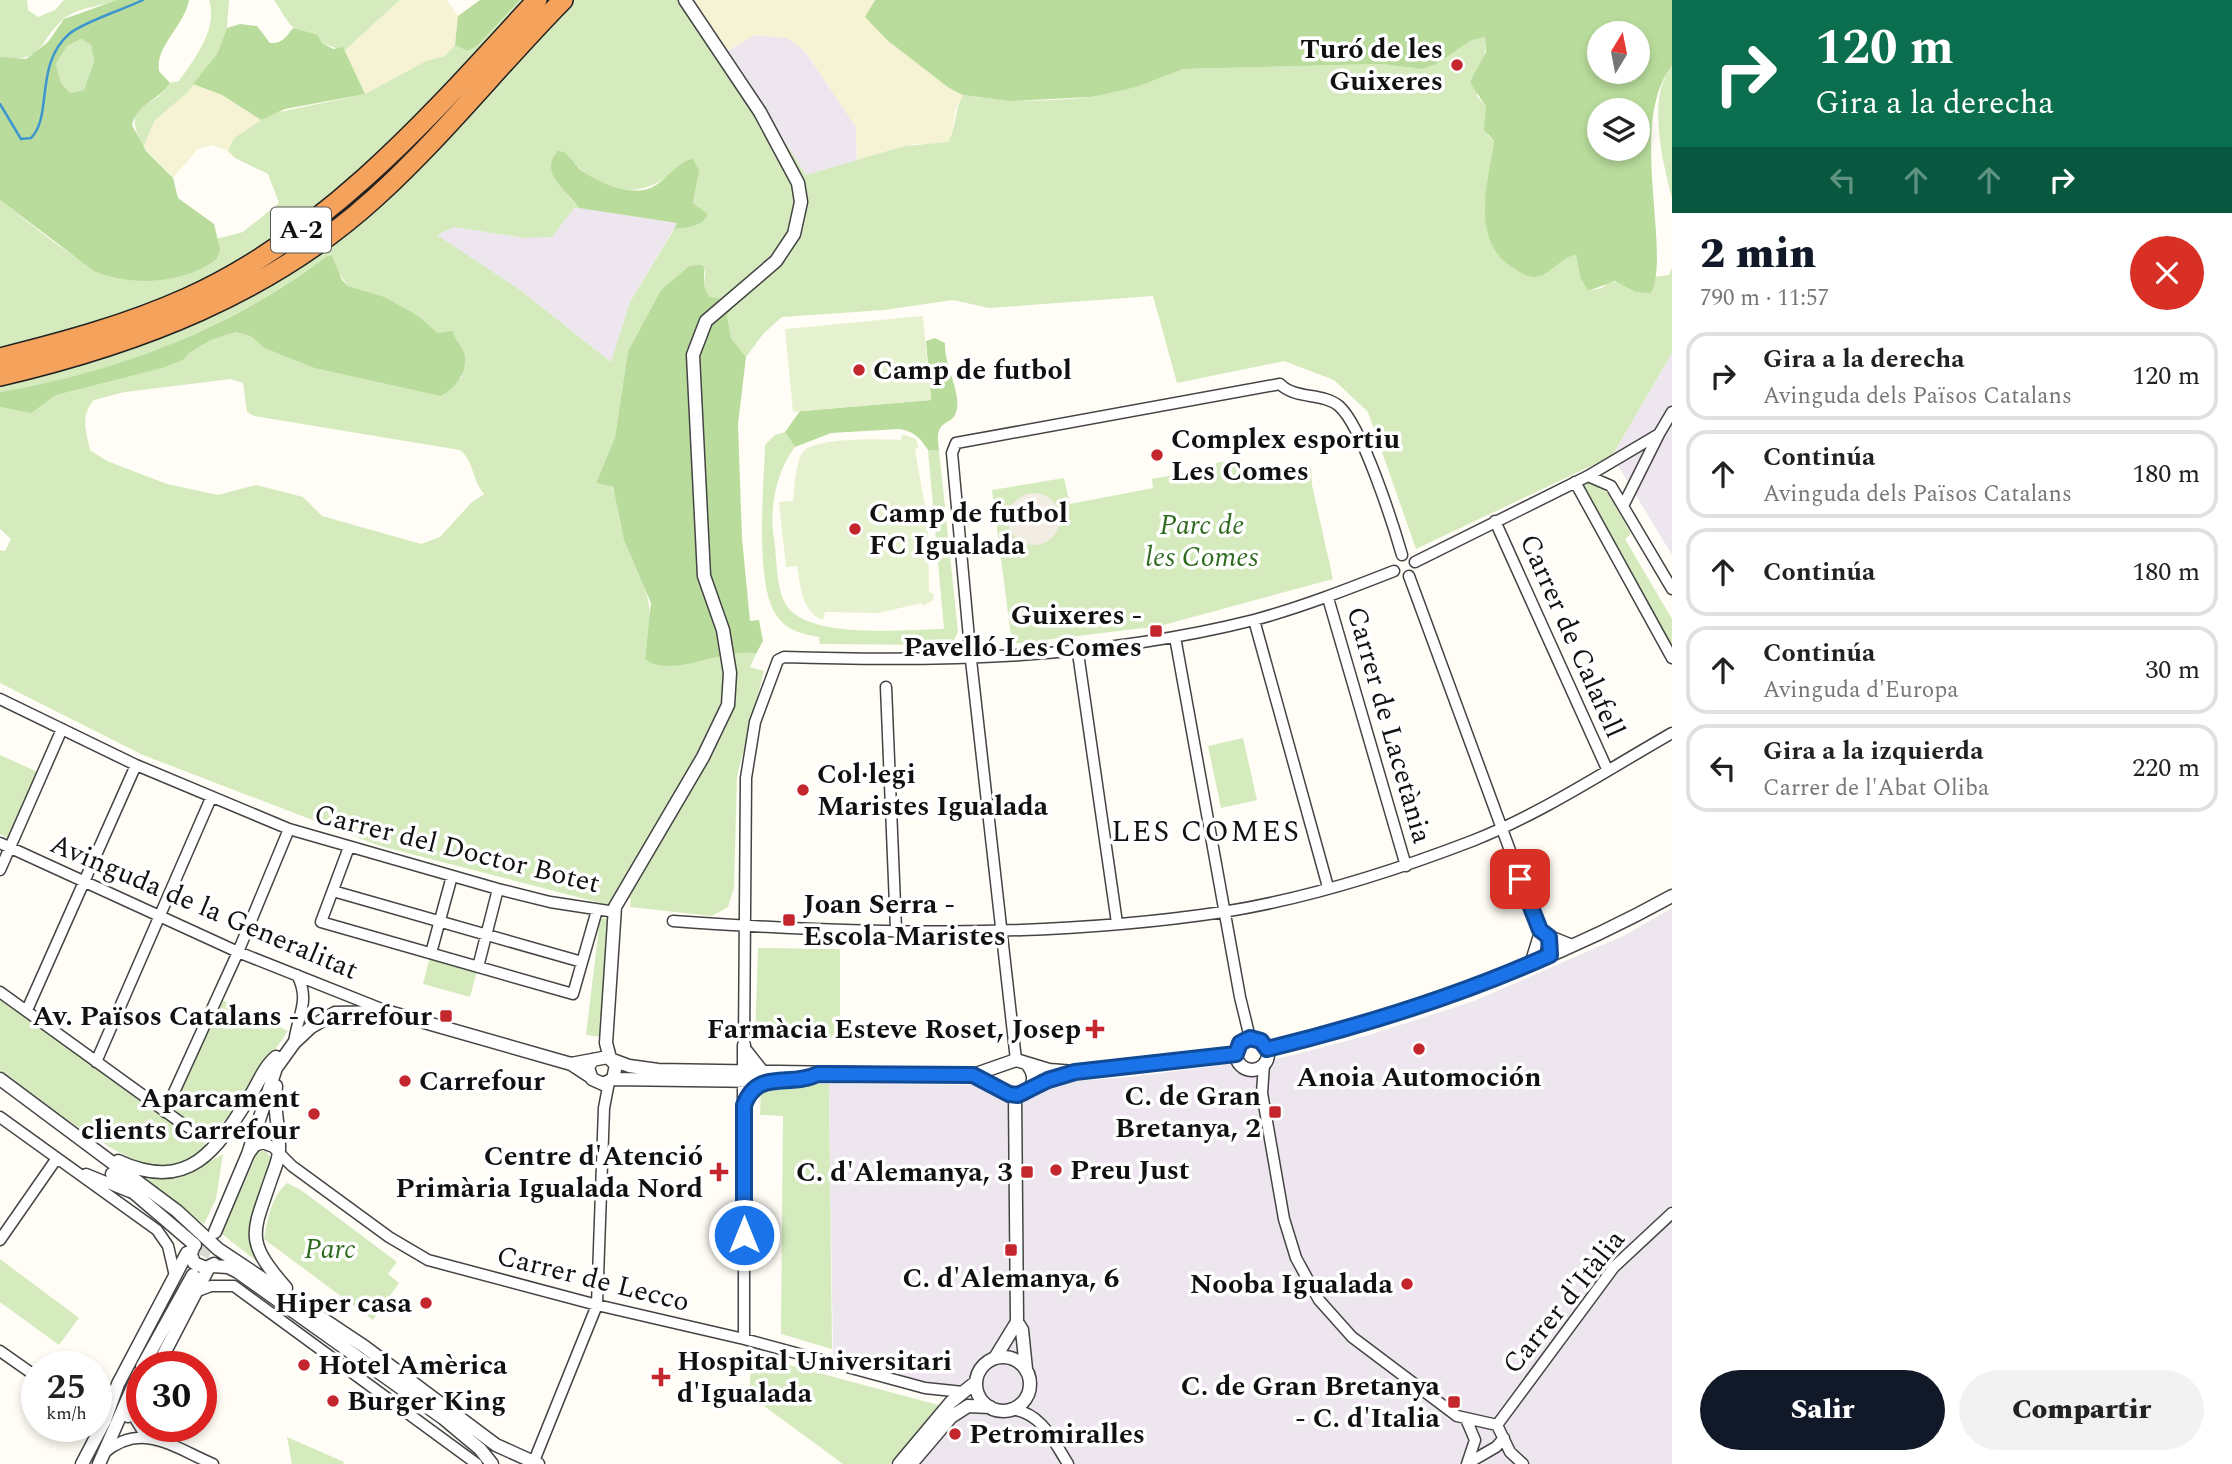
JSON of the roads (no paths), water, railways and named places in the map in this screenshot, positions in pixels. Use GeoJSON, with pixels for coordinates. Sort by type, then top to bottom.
{"type":"FeatureCollection","features":[{"type":"Feature","properties":{"kind":"highway","name":"A-2"},"geometry":{"type":"LineString","coordinates":[[0,358],[110,328],[149,314],[189,297],[267,253],[320,215],[371,171],[537,0]]}},
{"type":"Feature","properties":{"kind":"highway","name":"A-2"},"geometry":{"type":"LineString","coordinates":[[0,376],[97,352],[183,320],[261,280],[328,235],[374,198],[480,93],[563,0]]}},
{"type":"Feature","properties":{"kind":"street"},"geometry":{"type":"LineString","coordinates":[[0,1089],[205,1243],[365,1347],[496,1445],[536,1462],[597,1306],[604,1108],[602,1080],[589,1068],[603,1058],[606,1042],[615,910],[703,757],[728,705],[730,673],[723,630],[704,576],[693,355],[706,321],[776,261],[794,234],[802,202],[798,183],[760,112],[685,0]]}},
{"type":"Feature","properties":{"kind":"street"},"geometry":{"type":"LineString","coordinates":[[1030,1088],[1033,1075],[1021,1062],[1002,929],[971,660],[954,446],[965,440],[1280,384],[1289,393],[1338,405],[1353,424],[1402,555],[1415,562]]}},
{"type":"Feature","properties":{"kind":"street"},"geometry":{"type":"LineString","coordinates":[[1623,506],[1672,412]]}},
{"type":"Feature","properties":{"kind":"street"},"geometry":{"type":"LineString","coordinates":[[1415,562],[1588,476],[1660,434]]}},
{"type":"Feature","properties":{"kind":"street"},"geometry":{"type":"LineString","coordinates":[[1588,476],[1611,486],[1672,589]]}},
{"type":"Feature","properties":{"kind":"street"},"geometry":{"type":"LineString","coordinates":[[1575,482],[1672,658]]}},
{"type":"Feature","properties":{"kind":"street","name":"Carrer de Calafell"},"geometry":{"type":"LineString","coordinates":[[1495,520],[1607,769]]}},
{"type":"Feature","properties":{"kind":"street"},"geometry":{"type":"LineString","coordinates":[[1402,555],[1394,563],[1394,571],[1400,577],[1409,576],[1415,571],[1415,562]]}},
{"type":"Feature","properties":{"kind":"street"},"geometry":{"type":"LineString","coordinates":[[744,1339],[746,778],[755,722],[778,660],[784,656],[971,660],[1078,653],[1175,637],[1254,620],[1328,598],[1394,571]]}},
{"type":"Feature","properties":{"kind":"street"},"geometry":{"type":"LineString","coordinates":[[1409,576],[1550,955]]}},
{"type":"Feature","properties":{"kind":"street","name":"Carrer de Lacetània"},"geometry":{"type":"LineString","coordinates":[[1328,598],[1406,866]]}},
{"type":"Feature","properties":{"kind":"street"},"geometry":{"type":"LineString","coordinates":[[1254,620],[1328,887]]}},
{"type":"Feature","properties":{"kind":"street"},"geometry":{"type":"LineString","coordinates":[[1175,637],[1224,911],[1250,1038]]}},
{"type":"Feature","properties":{"kind":"street"},"geometry":{"type":"LineString","coordinates":[[1078,653],[1117,923]]}},
{"type":"Feature","properties":{"kind":"street"},"geometry":{"type":"LineString","coordinates":[[886,687],[896,929]]}},
{"type":"Feature","properties":{"kind":"street","name":"Carrer del Doctor Botet"},"geometry":{"type":"LineString","coordinates":[[0,699],[136,765],[289,829],[498,889],[597,910],[615,910]]}},
{"type":"Feature","properties":{"kind":"street"},"geometry":{"type":"LineString","coordinates":[[0,870],[5,846],[62,729]]}},
{"type":"Feature","properties":{"kind":"street"},"geometry":{"type":"LineString","coordinates":[[673,921],[896,929],[1002,929],[1117,923],[1224,911],[1406,866],[1501,828],[1672,733]]}},
{"type":"Feature","properties":{"kind":"street"},"geometry":{"type":"LineString","coordinates":[[27,1010],[136,765]]}},
{"type":"Feature","properties":{"kind":"street"},"geometry":{"type":"LineString","coordinates":[[96,1062],[211,797]]}},
{"type":"Feature","properties":{"kind":"street"},"geometry":{"type":"LineString","coordinates":[[165,1112],[239,953],[289,829]]}},
{"type":"Feature","properties":{"kind":"street","name":"Avinguda de la Generalitat"},"geometry":{"type":"LineString","coordinates":[[5,846],[239,953],[389,1012]]}},
{"type":"Feature","properties":{"kind":"street"},"geometry":{"type":"LineString","coordinates":[[349,847],[321,922],[573,994],[597,910]]}},
{"type":"Feature","properties":{"kind":"street"},"geometry":{"type":"LineString","coordinates":[[431,953],[452,876]]}},
{"type":"Feature","properties":{"kind":"street"},"geometry":{"type":"LineString","coordinates":[[478,967],[498,889]]}},
{"type":"Feature","properties":{"kind":"street"},"geometry":{"type":"LineString","coordinates":[[333,891],[582,962]]}},
{"type":"Feature","properties":{"kind":"street"},"geometry":{"type":"LineString","coordinates":[[1267,1049],[1415,1009],[1530,964],[1672,896]]}},
{"type":"Feature","properties":{"kind":"street"},"geometry":{"type":"LineString","coordinates":[[1543,937],[1572,945]]}},
{"type":"Feature","properties":{"kind":"street"},"geometry":{"type":"LineString","coordinates":[[1530,964],[1543,937]]}},
{"type":"Feature","properties":{"kind":"street"},"geometry":{"type":"LineString","coordinates":[[299,976],[305,990],[305,998],[296,1024],[293,1044],[276,1068],[248,1154],[194,1263],[228,1267],[265,1291],[464,1435],[492,1464]]}},
{"type":"Feature","properties":{"kind":"street"},"geometry":{"type":"LineString","coordinates":[[0,993],[165,1112],[198,1133],[222,1137]]}},
{"type":"Feature","properties":{"kind":"street"},"geometry":{"type":"LineString","coordinates":[[92,1149],[130,1167],[150,1172],[173,1173],[205,1158],[222,1137],[272,1059],[311,1027],[335,1013],[371,1010],[389,1012],[571,1063],[602,1080],[791,1076],[793,1070]]}},
{"type":"Feature","properties":{"kind":"street"},"geometry":{"type":"LineString","coordinates":[[1236,1054],[1240,1043],[1250,1038],[1261,1041],[1267,1049],[1262,1093],[1284,1219],[1306,1279],[1333,1318],[1352,1337],[1457,1416],[1497,1425],[1510,1452],[1523,1464]]}},
{"type":"Feature","properties":{"kind":"street"},"geometry":{"type":"LineString","coordinates":[[744,1049],[762,1075]]}},
{"type":"Feature","properties":{"kind":"street"},"geometry":{"type":"LineString","coordinates":[[723,1076],[744,1049]]}},
{"type":"Feature","properties":{"kind":"street"},"geometry":{"type":"LineString","coordinates":[[1236,1054],[1245,1068],[1257,1069],[1264,1064]]}},
{"type":"Feature","properties":{"kind":"street"},"geometry":{"type":"LineString","coordinates":[[1015,1095],[1075,1072],[1236,1054]]}},
{"type":"Feature","properties":{"kind":"street"},"geometry":{"type":"LineString","coordinates":[[602,1080],[617,1071],[603,1058]]}},
{"type":"Feature","properties":{"kind":"street"},"geometry":{"type":"LineString","coordinates":[[571,1063],[603,1058],[629,1066],[723,1076],[744,1100]]}},
{"type":"Feature","properties":{"kind":"street"},"geometry":{"type":"LineString","coordinates":[[706,1078],[762,1075],[808,1079],[818,1074],[973,1075],[1021,1062],[1075,1072]]}},
{"type":"Feature","properties":{"kind":"street"},"geometry":{"type":"LineString","coordinates":[[1001,1088],[998,1077],[1002,1066]]}},
{"type":"Feature","properties":{"kind":"street"},"geometry":{"type":"LineString","coordinates":[[276,1068],[273,1110],[280,1153],[258,1212],[255,1237],[262,1260],[297,1301]]}},
{"type":"Feature","properties":{"kind":"street"},"geometry":{"type":"LineString","coordinates":[[744,1100],[762,1075],[793,1070],[811,1070],[818,1074]]}},
{"type":"Feature","properties":{"kind":"street"},"geometry":{"type":"LineString","coordinates":[[973,1075],[1015,1095]]}},
{"type":"Feature","properties":{"kind":"street"},"geometry":{"type":"LineString","coordinates":[[0,1079],[177,1211],[218,1259],[210,1266],[195,1292],[165,1351]]}},
{"type":"Feature","properties":{"kind":"street"},"geometry":{"type":"LineString","coordinates":[[989,1407],[981,1399],[976,1382],[980,1369],[995,1358],[1017,1322],[1018,1172],[1015,1095]]}},
{"type":"Feature","properties":{"kind":"street"},"geometry":{"type":"LineString","coordinates":[[0,1117],[156,1230],[168,1246],[175,1276]]}},
{"type":"Feature","properties":{"kind":"street"},"geometry":{"type":"LineString","coordinates":[[248,1154],[255,1146],[264,1143],[280,1153]]}},
{"type":"Feature","properties":{"kind":"street","name":"Carrer de Lecco"},"geometry":{"type":"LineString","coordinates":[[280,1153],[292,1166],[389,1237],[428,1261],[597,1306],[744,1339],[925,1388],[963,1392]]}},
{"type":"Feature","properties":{"kind":"street"},"geometry":{"type":"LineString","coordinates":[[0,1240],[57,1158]]}},
{"type":"Feature","properties":{"kind":"street"},"geometry":{"type":"LineString","coordinates":[[68,1166],[141,1197]]}},
{"type":"Feature","properties":{"kind":"street","name":"Carrer d'Itàlia"},"geometry":{"type":"LineString","coordinates":[[1497,1425],[1615,1267],[1672,1213]]}},
{"type":"Feature","properties":{"kind":"street"},"geometry":{"type":"LineString","coordinates":[[112,1396],[175,1276],[205,1243]]}},
{"type":"Feature","properties":{"kind":"street"},"geometry":{"type":"LineString","coordinates":[[151,1351],[193,1275]]}},
{"type":"Feature","properties":{"kind":"street"},"geometry":{"type":"LineString","coordinates":[[195,1292],[211,1286],[234,1286],[477,1464]]}},
{"type":"Feature","properties":{"kind":"street"},"geometry":{"type":"LineString","coordinates":[[265,1291],[287,1324]]}},
{"type":"Feature","properties":{"kind":"street"},"geometry":{"type":"LineString","coordinates":[[1011,1409],[1023,1403],[1029,1391],[1022,1330],[1017,1322]]}},
{"type":"Feature","properties":{"kind":"street"},"geometry":{"type":"LineString","coordinates":[[0,1353],[21,1367]]}},
{"type":"Feature","properties":{"kind":"street"},"geometry":{"type":"LineString","coordinates":[[995,1358],[1010,1357],[1026,1369]]}},
{"type":"Feature","properties":{"kind":"street"},"geometry":{"type":"LineString","coordinates":[[899,1464],[951,1402],[976,1382]]}},
{"type":"Feature","properties":{"kind":"street"},"geometry":{"type":"LineString","coordinates":[[112,1413],[126,1392]]}},
{"type":"Feature","properties":{"kind":"street"},"geometry":{"type":"LineString","coordinates":[[112,1439],[126,1405]]}},
{"type":"Feature","properties":{"kind":"street"},"geometry":{"type":"LineString","coordinates":[[911,1464],[951,1417],[968,1406],[1024,1411],[1035,1417],[1068,1464]]}},
{"type":"Feature","properties":{"kind":"street"},"geometry":{"type":"LineString","coordinates":[[112,1439],[126,1418]]}},
{"type":"Feature","properties":{"kind":"street"},"geometry":{"type":"LineString","coordinates":[[1466,1419],[1475,1440],[1468,1464]]}},
{"type":"Feature","properties":{"kind":"street"},"geometry":{"type":"LineString","coordinates":[[1468,1464],[1500,1444],[1504,1438]]}},
{"type":"Feature","properties":{"kind":"street"},"geometry":{"type":"LineString","coordinates":[[102,1459],[119,1441],[126,1440]]}},
{"type":"Feature","properties":{"kind":"street"},"geometry":{"type":"LineString","coordinates":[[82,1464],[94,1442]]}},
{"type":"Feature","properties":{"kind":"street"},"geometry":{"type":"LineString","coordinates":[[102,1459],[110,1442]]}},
{"type":"Feature","properties":{"kind":"street"},"geometry":{"type":"LineString","coordinates":[[160,1442],[213,1464]]}},
{"type":"Feature","properties":{"kind":"waterway"},"geometry":{"type":"LineString","coordinates":[[0,104],[21,139],[31,138],[38,128],[47,75],[58,46],[75,29],[143,0]]}},
{"type":"Feature","properties":{"kind":"tunnel"},"geometry":{"type":"LineString","coordinates":[[194,1272],[215,1232]]}},
{"type":"Feature","properties":{"kind":"place","name":"Turó de les Guixeres"},"geometry":{"type":"Point","coordinates":[1457,65]}},
{"type":"Feature","properties":{"kind":"place","name":"Camp de futbol"},"geometry":{"type":"Point","coordinates":[859,370]}},
{"type":"Feature","properties":{"kind":"place","name":"Complex esportiu Les Comes"},"geometry":{"type":"Point","coordinates":[1157,455]}},
{"type":"Feature","properties":{"kind":"place","name":"Camp de futbol FC Igualada"},"geometry":{"type":"Point","coordinates":[855,529]}},
{"type":"Feature","properties":{"kind":"place","name":"Guixeres - Pavelló Les Comes"},"geometry":{"type":"Point","coordinates":[1156,631]}},
{"type":"Feature","properties":{"kind":"place","name":"Col·legi Maristes Igualada"},"geometry":{"type":"Point","coordinates":[803,790]}},
{"type":"Feature","properties":{"kind":"place","name":"Joan Serra - Escola Maristes"},"geometry":{"type":"Point","coordinates":[789,920]}},
{"type":"Feature","properties":{"kind":"place","name":"Av. Països Catalans - Carrefour"},"geometry":{"type":"Point","coordinates":[446,1016]}},
{"type":"Feature","properties":{"kind":"place","name":"Farmàcia Esteve Roset, Josep"},"geometry":{"type":"Point","coordinates":[1095,1029]}},
{"type":"Feature","properties":{"kind":"place","name":"Anoia Automoción"},"geometry":{"type":"Point","coordinates":[1419,1049]}},
{"type":"Feature","properties":{"kind":"place","name":"Carrefour"},"geometry":{"type":"Point","coordinates":[405,1081]}},
{"type":"Feature","properties":{"kind":"place","name":"C. de Gran Bretanya, 2"},"geometry":{"type":"Point","coordinates":[1275,1112]}},
{"type":"Feature","properties":{"kind":"place","name":"Aparcament clients Carrefour"},"geometry":{"type":"Point","coordinates":[314,1114]}},
{"type":"Feature","properties":{"kind":"place","name":"Preu Just"},"geometry":{"type":"Point","coordinates":[1056,1170]}},
{"type":"Feature","properties":{"kind":"place","name":"Centre d'Atenció Primària Igualada Nord"},"geometry":{"type":"Point","coordinates":[719,1172]}},
{"type":"Feature","properties":{"kind":"place","name":"C. d'Alemanya, 3"},"geometry":{"type":"Point","coordinates":[1027,1172]}},
{"type":"Feature","properties":{"kind":"place","name":"C. d'Alemanya, 6"},"geometry":{"type":"Point","coordinates":[1011,1250]}},
{"type":"Feature","properties":{"kind":"place","name":"Nooba Igualada"},"geometry":{"type":"Point","coordinates":[1407,1284]}},
{"type":"Feature","properties":{"kind":"place","name":"Hiper casa"},"geometry":{"type":"Point","coordinates":[426,1303]}},
{"type":"Feature","properties":{"kind":"place","name":"Hotel Amèrica"},"geometry":{"type":"Point","coordinates":[304,1365]}},
{"type":"Feature","properties":{"kind":"place","name":"Hospital Universitari d'Igualada"},"geometry":{"type":"Point","coordinates":[661,1377]}},
{"type":"Feature","properties":{"kind":"place","name":"Burger King"},"geometry":{"type":"Point","coordinates":[333,1401]}},
{"type":"Feature","properties":{"kind":"place","name":"C. de Gran Bretanya - C. d'Italia"},"geometry":{"type":"Point","coordinates":[1454,1402]}},
{"type":"Feature","properties":{"kind":"place","name":"Petromiralles"},"geometry":{"type":"Point","coordinates":[955,1434]}},
{"type":"Feature","properties":{"kind":"district","name":"LES COMES"},"geometry":{"type":"Point","coordinates":[1206,832]}},
{"type":"Feature","properties":{"kind":"park label","name":"Parc de les Comes"},"geometry":{"type":"Point","coordinates":[1202,541]}},
{"type":"Feature","properties":{"kind":"park label","name":"Parc"},"geometry":{"type":"Point","coordinates":[330,1249]}}]}
